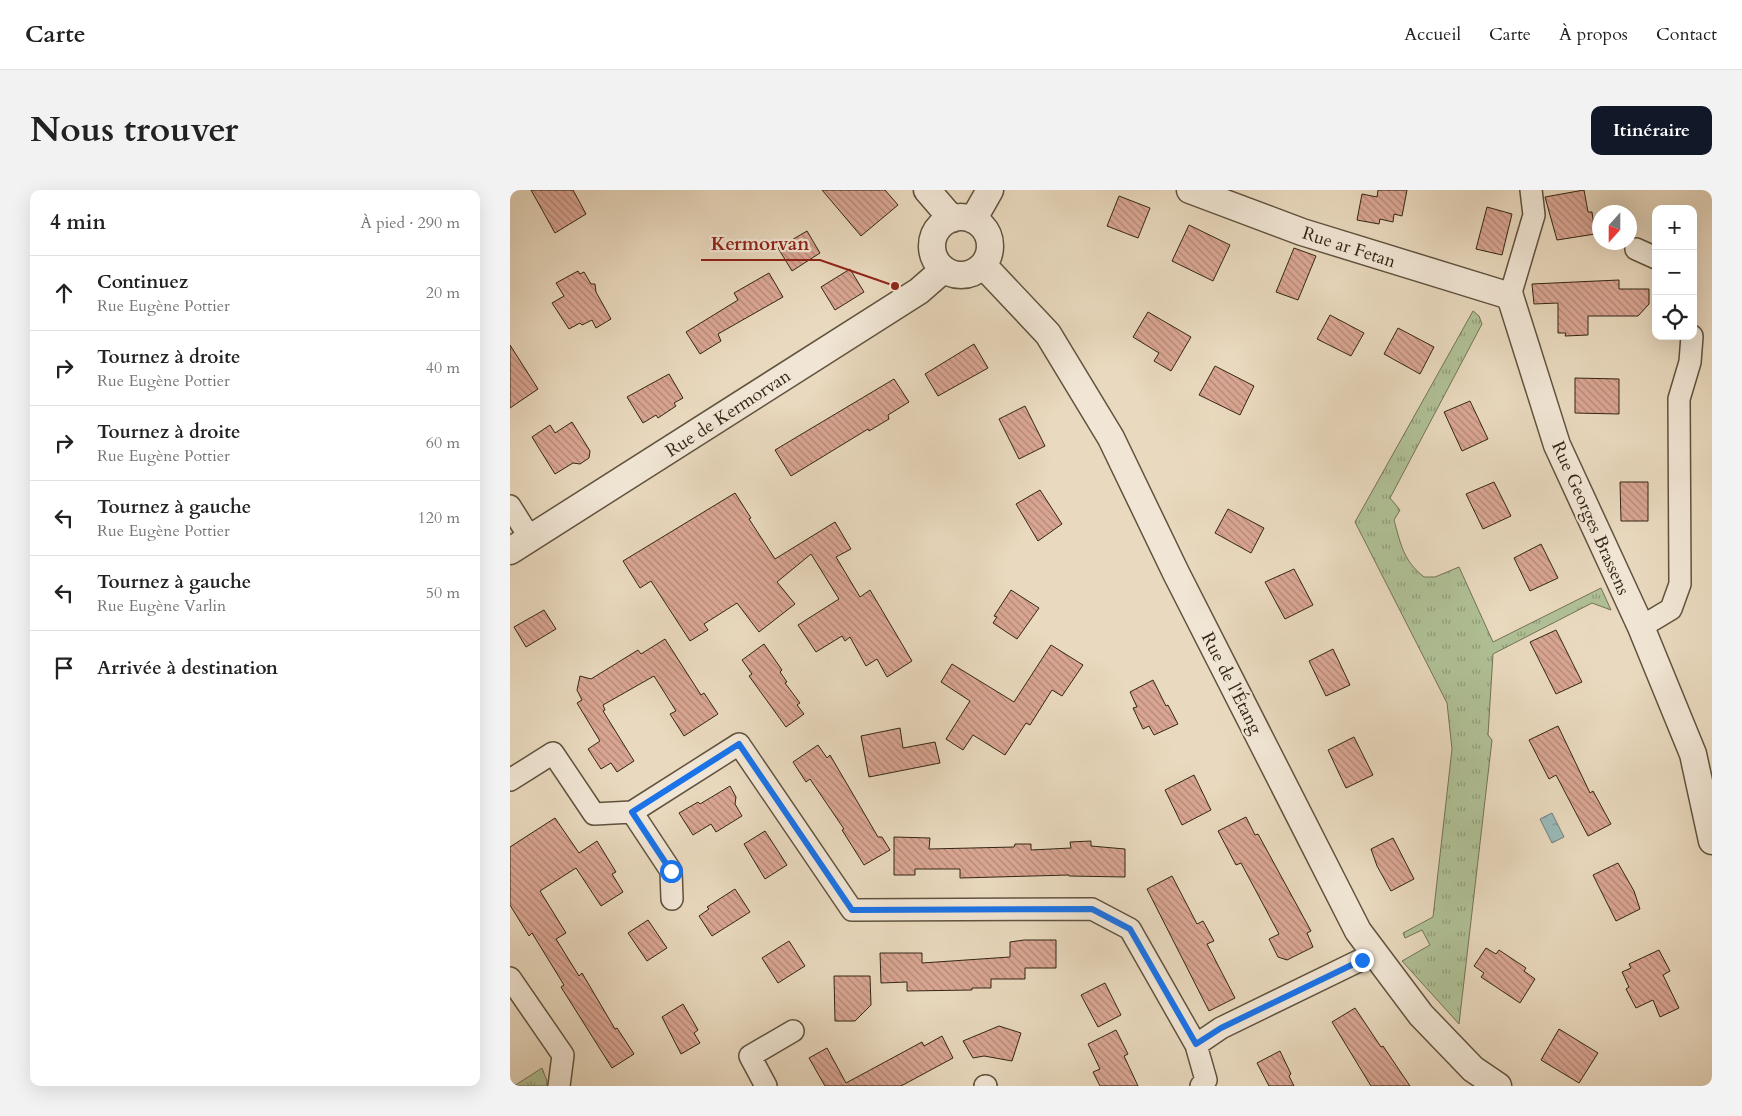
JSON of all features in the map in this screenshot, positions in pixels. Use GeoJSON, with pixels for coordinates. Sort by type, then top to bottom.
{"type":"FeatureCollection","features":[{"type":"Feature","properties":{"kind":"street"},"geometry":{"type":"LineString","coordinates":[[927,190],[963,219],[982,226],[990,245],[983,265],[975,272],[964,276],[953,275],[943,270],[936,263],[931,246],[937,229],[963,219],[990,190]]}},
{"type":"Feature","properties":{"kind":"street","name":"Rue ar Fetan"},"geometry":{"type":"LineString","coordinates":[[1190,190],[1302,232],[1510,296]]}},
{"type":"Feature","properties":{"kind":"street"},"geometry":{"type":"LineString","coordinates":[[1510,296],[1534,215],[1531,190]]}},
{"type":"Feature","properties":{"kind":"street"},"geometry":{"type":"LineString","coordinates":[[1637,249],[1652,256]]}},
{"type":"Feature","properties":{"kind":"street","name":"Rue de l'Étang"},"geometry":{"type":"LineString","coordinates":[[983,265],[1048,334],[1111,438],[1176,573],[1358,931],[1373,954],[1421,1015],[1473,1069],[1498,1086]]}},
{"type":"Feature","properties":{"kind":"street","name":"Rue de Kermorvan"},"geometry":{"type":"LineString","coordinates":[[520,545],[919,292],[943,270]]}},
{"type":"Feature","properties":{"kind":"street","name":"Rue Georges Brassens"},"geometry":{"type":"LineString","coordinates":[[1510,296],[1557,445],[1641,627],[1693,754],[1712,841]]}},
{"type":"Feature","properties":{"kind":"street"},"geometry":{"type":"LineString","coordinates":[[1641,627],[1671,610],[1680,584],[1679,399],[1690,362],[1692,340]]}},
{"type":"Feature","properties":{"kind":"street"},"geometry":{"type":"LineString","coordinates":[[510,506],[520,545]]}},
{"type":"Feature","properties":{"kind":"street"},"geometry":{"type":"LineString","coordinates":[[510,780],[553,753],[594,814],[632,812],[739,744],[852,910],[1092,909],[1130,929],[1196,1044],[1207,1084]]}},
{"type":"Feature","properties":{"kind":"street"},"geometry":{"type":"LineString","coordinates":[[632,812],[671,871],[672,899]]}},
{"type":"Feature","properties":{"kind":"street"},"geometry":{"type":"LineString","coordinates":[[1196,1044],[1221,1028],[1373,954]]}},
{"type":"Feature","properties":{"kind":"street"},"geometry":{"type":"LineString","coordinates":[[510,978],[563,1055],[559,1086]]}},
{"type":"Feature","properties":{"kind":"street"},"geometry":{"type":"LineString","coordinates":[[766,1086],[750,1056],[793,1031]]}},
{"type":"Feature","properties":{"kind":"green space"},"geometry":{"type":"Polygon","coordinates":[[[1473,311],[1479,316],[1482,324],[1390,498],[1400,510],[1394,520],[1404,552],[1411,564],[1424,577],[1435,577],[1459,567],[1493,642],[1601,588],[1611,610],[1592,603],[1493,654],[1488,735],[1492,740],[1459,1024],[1402,961],[1430,945],[1422,930],[1405,938],[1403,933],[1433,917],[1452,749],[1447,703],[1355,522],[1473,311]]]}},
{"type":"Feature","properties":{"kind":"green space"},"geometry":{"type":"Polygon","coordinates":[[[542,1068],[547,1081],[546,1086],[514,1086],[542,1068]]]}},
{"type":"Feature","properties":{"kind":"water"},"geometry":{"type":"Polygon","coordinates":[[[1552,813],[1564,837],[1552,843],[1540,819],[1552,813]]]}},
{"type":"Feature","properties":{"kind":"building"},"geometry":{"type":"Polygon","coordinates":[[[531,190],[573,190],[586,214],[555,233],[531,190]]]}},
{"type":"Feature","properties":{"kind":"building"},"geometry":{"type":"Polygon","coordinates":[[[822,190],[885,190],[898,205],[861,236],[822,190]]]}},
{"type":"Feature","properties":{"kind":"building"},"geometry":{"type":"Polygon","coordinates":[[[1378,190],[1407,190],[1402,216],[1394,214],[1393,222],[1380,219],[1379,224],[1357,220],[1362,194],[1377,197],[1378,190]]]}},
{"type":"Feature","properties":{"kind":"building"},"geometry":{"type":"Polygon","coordinates":[[[1584,190],[1588,212],[1592,212],[1592,234],[1557,240],[1545,197],[1584,190]]]}},
{"type":"Feature","properties":{"kind":"building"},"geometry":{"type":"Polygon","coordinates":[[[1119,196],[1150,208],[1138,238],[1107,226],[1119,196]]]}},
{"type":"Feature","properties":{"kind":"building"},"geometry":{"type":"Polygon","coordinates":[[[1487,207],[1512,214],[1502,255],[1476,249],[1487,207]]]}},
{"type":"Feature","properties":{"kind":"building"},"geometry":{"type":"Polygon","coordinates":[[[1189,225],[1230,245],[1213,281],[1172,261],[1189,225]]]}},
{"type":"Feature","properties":{"kind":"building"},"geometry":{"type":"Polygon","coordinates":[[[807,231],[820,253],[792,271],[778,248],[807,231]]]}},
{"type":"Feature","properties":{"kind":"building"},"geometry":{"type":"Polygon","coordinates":[[[1294,248],[1316,256],[1298,300],[1276,292],[1294,248]]]}},
{"type":"Feature","properties":{"kind":"building"},"geometry":{"type":"Polygon","coordinates":[[[850,269],[864,292],[835,310],[821,287],[850,269]]]}},
{"type":"Feature","properties":{"kind":"building"},"geometry":{"type":"Polygon","coordinates":[[[578,271],[580,274],[584,272],[591,284],[595,284],[596,292],[611,319],[596,328],[592,320],[582,325],[580,323],[569,329],[552,303],[564,296],[556,283],[578,271]]]}},
{"type":"Feature","properties":{"kind":"building"},"geometry":{"type":"Polygon","coordinates":[[[769,273],[783,297],[718,334],[721,341],[700,354],[686,332],[738,300],[734,293],[769,273]]]}},
{"type":"Feature","properties":{"kind":"building"},"geometry":{"type":"Polygon","coordinates":[[[1619,280],[1619,289],[1649,289],[1649,304],[1638,316],[1588,316],[1588,335],[1565,336],[1566,333],[1558,333],[1558,303],[1534,304],[1532,284],[1619,280]]]}},
{"type":"Feature","properties":{"kind":"building"},"geometry":{"type":"Polygon","coordinates":[[[1148,312],[1191,337],[1171,371],[1154,361],[1159,353],[1133,337],[1148,312]]]}},
{"type":"Feature","properties":{"kind":"building"},"geometry":{"type":"Polygon","coordinates":[[[1330,315],[1364,333],[1351,356],[1317,339],[1330,315]]]}},
{"type":"Feature","properties":{"kind":"building"},"geometry":{"type":"Polygon","coordinates":[[[1398,328],[1434,347],[1420,374],[1384,354],[1398,328]]]}},
{"type":"Feature","properties":{"kind":"building"},"geometry":{"type":"Polygon","coordinates":[[[974,344],[988,368],[938,396],[925,374],[974,344]]]}},
{"type":"Feature","properties":{"kind":"building"},"geometry":{"type":"Polygon","coordinates":[[[510,345],[538,389],[510,408],[510,345]]]}},
{"type":"Feature","properties":{"kind":"building"},"geometry":{"type":"Polygon","coordinates":[[[1215,366],[1254,386],[1240,415],[1199,395],[1215,366]]]}},
{"type":"Feature","properties":{"kind":"building"},"geometry":{"type":"Polygon","coordinates":[[[669,374],[683,398],[674,403],[676,406],[658,418],[656,415],[643,423],[627,397],[669,374]]]}},
{"type":"Feature","properties":{"kind":"building"},"geometry":{"type":"Polygon","coordinates":[[[1575,378],[1619,379],[1619,414],[1575,413],[1575,378]]]}},
{"type":"Feature","properties":{"kind":"building"},"geometry":{"type":"Polygon","coordinates":[[[894,379],[909,402],[888,415],[889,419],[869,431],[868,429],[791,476],[775,450],[894,379]]]}},
{"type":"Feature","properties":{"kind":"building"},"geometry":{"type":"Polygon","coordinates":[[[1470,401],[1488,439],[1462,451],[1444,412],[1470,401]]]}},
{"type":"Feature","properties":{"kind":"building"},"geometry":{"type":"Polygon","coordinates":[[[1025,406],[1045,446],[1019,459],[999,419],[1025,406]]]}},
{"type":"Feature","properties":{"kind":"building"},"geometry":{"type":"Polygon","coordinates":[[[572,422],[590,451],[589,458],[580,464],[573,463],[555,474],[532,437],[550,425],[555,433],[572,422]]]}},
{"type":"Feature","properties":{"kind":"building"},"geometry":{"type":"Polygon","coordinates":[[[1494,482],[1511,516],[1483,529],[1466,494],[1494,482]]]}},
{"type":"Feature","properties":{"kind":"building"},"geometry":{"type":"Polygon","coordinates":[[[1620,482],[1648,482],[1648,521],[1621,521],[1620,482]]]}},
{"type":"Feature","properties":{"kind":"building"},"geometry":{"type":"Polygon","coordinates":[[[1040,490],[1062,524],[1038,541],[1016,504],[1040,490]]]}},
{"type":"Feature","properties":{"kind":"building"},"geometry":{"type":"Polygon","coordinates":[[[735,493],[751,518],[749,519],[775,559],[835,522],[851,549],[836,557],[860,597],[870,590],[912,661],[887,677],[877,659],[866,666],[850,637],[845,641],[842,636],[816,652],[798,625],[839,599],[811,554],[777,582],[795,604],[759,632],[737,603],[704,624],[708,630],[690,641],[651,581],[640,588],[623,561],[735,493]]]}},
{"type":"Feature","properties":{"kind":"building"},"geometry":{"type":"Polygon","coordinates":[[[1228,509],[1264,528],[1251,553],[1215,533],[1228,509]]]}},
{"type":"Feature","properties":{"kind":"building"},"geometry":{"type":"Polygon","coordinates":[[[1541,544],[1558,578],[1530,591],[1514,558],[1541,544]]]}},
{"type":"Feature","properties":{"kind":"building"},"geometry":{"type":"Polygon","coordinates":[[[1294,569],[1313,605],[1285,619],[1265,582],[1294,569]]]}},
{"type":"Feature","properties":{"kind":"building"},"geometry":{"type":"Polygon","coordinates":[[[1011,590],[1039,608],[1017,639],[993,623],[997,617],[994,616],[1011,590]]]}},
{"type":"Feature","properties":{"kind":"building"},"geometry":{"type":"Polygon","coordinates":[[[544,610],[556,629],[526,647],[514,627],[544,610]]]}},
{"type":"Feature","properties":{"kind":"building"},"geometry":{"type":"Polygon","coordinates":[[[1556,630],[1582,682],[1556,694],[1530,642],[1556,630]]]}},
{"type":"Feature","properties":{"kind":"building"},"geometry":{"type":"Polygon","coordinates":[[[665,639],[701,695],[704,693],[718,714],[684,736],[670,714],[676,711],[654,676],[603,705],[605,710],[603,711],[634,761],[617,772],[611,763],[601,769],[588,749],[600,741],[577,703],[582,700],[577,690],[580,676],[591,679],[638,650],[641,654],[665,639]]]}},
{"type":"Feature","properties":{"kind":"building"},"geometry":{"type":"Polygon","coordinates":[[[764,644],[782,670],[780,672],[787,682],[785,683],[800,703],[797,705],[804,714],[786,727],[749,676],[752,674],[742,660],[764,644]]]}},
{"type":"Feature","properties":{"kind":"building"},"geometry":{"type":"Polygon","coordinates":[[[1051,645],[1083,665],[1062,696],[1052,690],[1030,725],[1026,723],[1005,755],[973,735],[963,750],[946,739],[970,701],[941,682],[952,664],[1014,702],[1051,645]]]}},
{"type":"Feature","properties":{"kind":"building"},"geometry":{"type":"Polygon","coordinates":[[[1333,649],[1350,685],[1326,696],[1309,661],[1333,649]]]}},
{"type":"Feature","properties":{"kind":"building"},"geometry":{"type":"Polygon","coordinates":[[[1153,680],[1166,706],[1168,705],[1178,724],[1154,735],[1149,726],[1143,729],[1133,708],[1137,707],[1130,692],[1153,680]]]}},
{"type":"Feature","properties":{"kind":"building"},"geometry":{"type":"Polygon","coordinates":[[[1558,726],[1590,793],[1593,791],[1611,824],[1588,836],[1556,775],[1549,779],[1529,740],[1558,726]]]}},
{"type":"Feature","properties":{"kind":"building"},"geometry":{"type":"Polygon","coordinates":[[[900,728],[903,748],[935,742],[940,763],[869,777],[861,736],[900,728]]]}},
{"type":"Feature","properties":{"kind":"building"},"geometry":{"type":"Polygon","coordinates":[[[1354,737],[1373,775],[1346,788],[1328,750],[1354,737]]]}},
{"type":"Feature","properties":{"kind":"building"},"geometry":{"type":"Polygon","coordinates":[[[818,745],[827,758],[830,755],[878,837],[882,837],[890,850],[864,865],[842,830],[844,829],[810,779],[806,782],[793,762],[818,745]]]}},
{"type":"Feature","properties":{"kind":"building"},"geometry":{"type":"Polygon","coordinates":[[[1194,775],[1211,810],[1182,825],[1165,790],[1194,775]]]}},
{"type":"Feature","properties":{"kind":"building"},"geometry":{"type":"Polygon","coordinates":[[[730,786],[736,797],[735,804],[742,816],[716,832],[711,824],[693,835],[679,813],[698,802],[700,804],[730,786]]]}},
{"type":"Feature","properties":{"kind":"building"},"geometry":{"type":"Polygon","coordinates":[[[1246,817],[1255,835],[1258,834],[1311,931],[1307,933],[1313,947],[1287,960],[1278,957],[1269,939],[1279,934],[1241,863],[1236,865],[1218,831],[1246,817]]]}},
{"type":"Feature","properties":{"kind":"building"},"geometry":{"type":"Polygon","coordinates":[[[555,818],[579,853],[597,841],[616,872],[612,874],[623,892],[601,906],[576,868],[540,891],[566,933],[556,939],[579,976],[582,973],[615,1029],[617,1028],[634,1054],[612,1068],[561,987],[564,985],[532,933],[529,936],[510,905],[510,847],[555,818]]]}},
{"type":"Feature","properties":{"kind":"building"},"geometry":{"type":"Polygon","coordinates":[[[765,831],[787,865],[765,879],[744,844],[765,831]]]}},
{"type":"Feature","properties":{"kind":"building"},"geometry":{"type":"Polygon","coordinates":[[[894,837],[930,838],[929,849],[1014,847],[1015,844],[1031,844],[1031,850],[1071,848],[1070,842],[1091,841],[1091,846],[1125,849],[1125,877],[1069,875],[960,878],[960,869],[915,869],[915,875],[894,875],[894,837]]]}},
{"type":"Feature","properties":{"kind":"building"},"geometry":{"type":"Polygon","coordinates":[[[1393,838],[1414,879],[1391,891],[1377,866],[1371,849],[1393,838]]]}},
{"type":"Feature","properties":{"kind":"building"},"geometry":{"type":"Polygon","coordinates":[[[1618,863],[1634,891],[1640,909],[1616,921],[1593,875],[1618,863]]]}},
{"type":"Feature","properties":{"kind":"building"},"geometry":{"type":"Polygon","coordinates":[[[1172,876],[1197,924],[1203,921],[1214,941],[1207,944],[1235,998],[1209,1011],[1147,889],[1172,876]]]}},
{"type":"Feature","properties":{"kind":"building"},"geometry":{"type":"Polygon","coordinates":[[[735,889],[750,912],[712,936],[699,916],[709,909],[707,907],[735,889]]]}},
{"type":"Feature","properties":{"kind":"building"},"geometry":{"type":"Polygon","coordinates":[[[648,920],[667,948],[647,961],[628,933],[648,920]]]}},
{"type":"Feature","properties":{"kind":"building"},"geometry":{"type":"Polygon","coordinates":[[[1056,940],[1056,968],[1025,968],[1025,979],[991,979],[991,988],[972,988],[972,990],[907,991],[907,982],[881,983],[880,953],[922,953],[922,963],[1010,957],[1010,942],[1056,940]]]}},
{"type":"Feature","properties":{"kind":"building"},"geometry":{"type":"Polygon","coordinates":[[[789,941],[805,966],[778,983],[762,958],[789,941]]]}},
{"type":"Feature","properties":{"kind":"building"},"geometry":{"type":"Polygon","coordinates":[[[1486,948],[1496,954],[1499,950],[1526,968],[1524,971],[1535,979],[1520,1003],[1481,977],[1484,973],[1474,966],[1486,948]]]}},
{"type":"Feature","properties":{"kind":"building"},"geometry":{"type":"Polygon","coordinates":[[[1659,950],[1670,971],[1663,975],[1679,1008],[1660,1017],[1653,1000],[1636,1008],[1626,989],[1629,987],[1622,972],[1631,968],[1629,964],[1659,950]]]}},
{"type":"Feature","properties":{"kind":"building"},"geometry":{"type":"Polygon","coordinates":[[[834,976],[870,976],[871,1005],[855,1021],[835,1021],[834,976]]]}},
{"type":"Feature","properties":{"kind":"building"},"geometry":{"type":"Polygon","coordinates":[[[1105,983],[1121,1015],[1098,1027],[1081,995],[1105,983]]]}},
{"type":"Feature","properties":{"kind":"building"},"geometry":{"type":"Polygon","coordinates":[[[683,1004],[698,1030],[694,1033],[700,1043],[681,1054],[662,1017],[683,1004]]]}},
{"type":"Feature","properties":{"kind":"building"},"geometry":{"type":"Polygon","coordinates":[[[1355,1008],[1410,1086],[1371,1086],[1332,1022],[1355,1008]]]}},
{"type":"Feature","properties":{"kind":"building"},"geometry":{"type":"Polygon","coordinates":[[[999,1026],[1021,1033],[1012,1061],[984,1056],[973,1058],[963,1041],[999,1026]]]}},
{"type":"Feature","properties":{"kind":"building"},"geometry":{"type":"Polygon","coordinates":[[[1559,1029],[1598,1053],[1579,1083],[1541,1060],[1559,1029]]]}},
{"type":"Feature","properties":{"kind":"building"},"geometry":{"type":"Polygon","coordinates":[[[1116,1030],[1128,1054],[1124,1056],[1138,1086],[1100,1086],[1093,1072],[1100,1069],[1088,1044],[1116,1030]]]}},
{"type":"Feature","properties":{"kind":"building"},"geometry":{"type":"Polygon","coordinates":[[[942,1036],[953,1058],[901,1086],[825,1086],[809,1058],[827,1048],[846,1083],[922,1042],[924,1046],[942,1036]]]}},
{"type":"Feature","properties":{"kind":"building"},"geometry":{"type":"Polygon","coordinates":[[[1280,1051],[1291,1074],[1289,1076],[1294,1086],[1269,1086],[1257,1063],[1280,1051]]]}},
{"type":"Feature","properties":{"kind":"place","name":"Kermorvan"},"geometry":{"type":"Point","coordinates":[895,286]}},
{"type":"Feature","properties":{"kind":"route"},"geometry":{"type":"LineString","coordinates":[[671,871],[632,812],[739,744],[852,910],[1092,909],[1130,929],[1196,1044],[1221,1028],[1362,960]]}}]}
